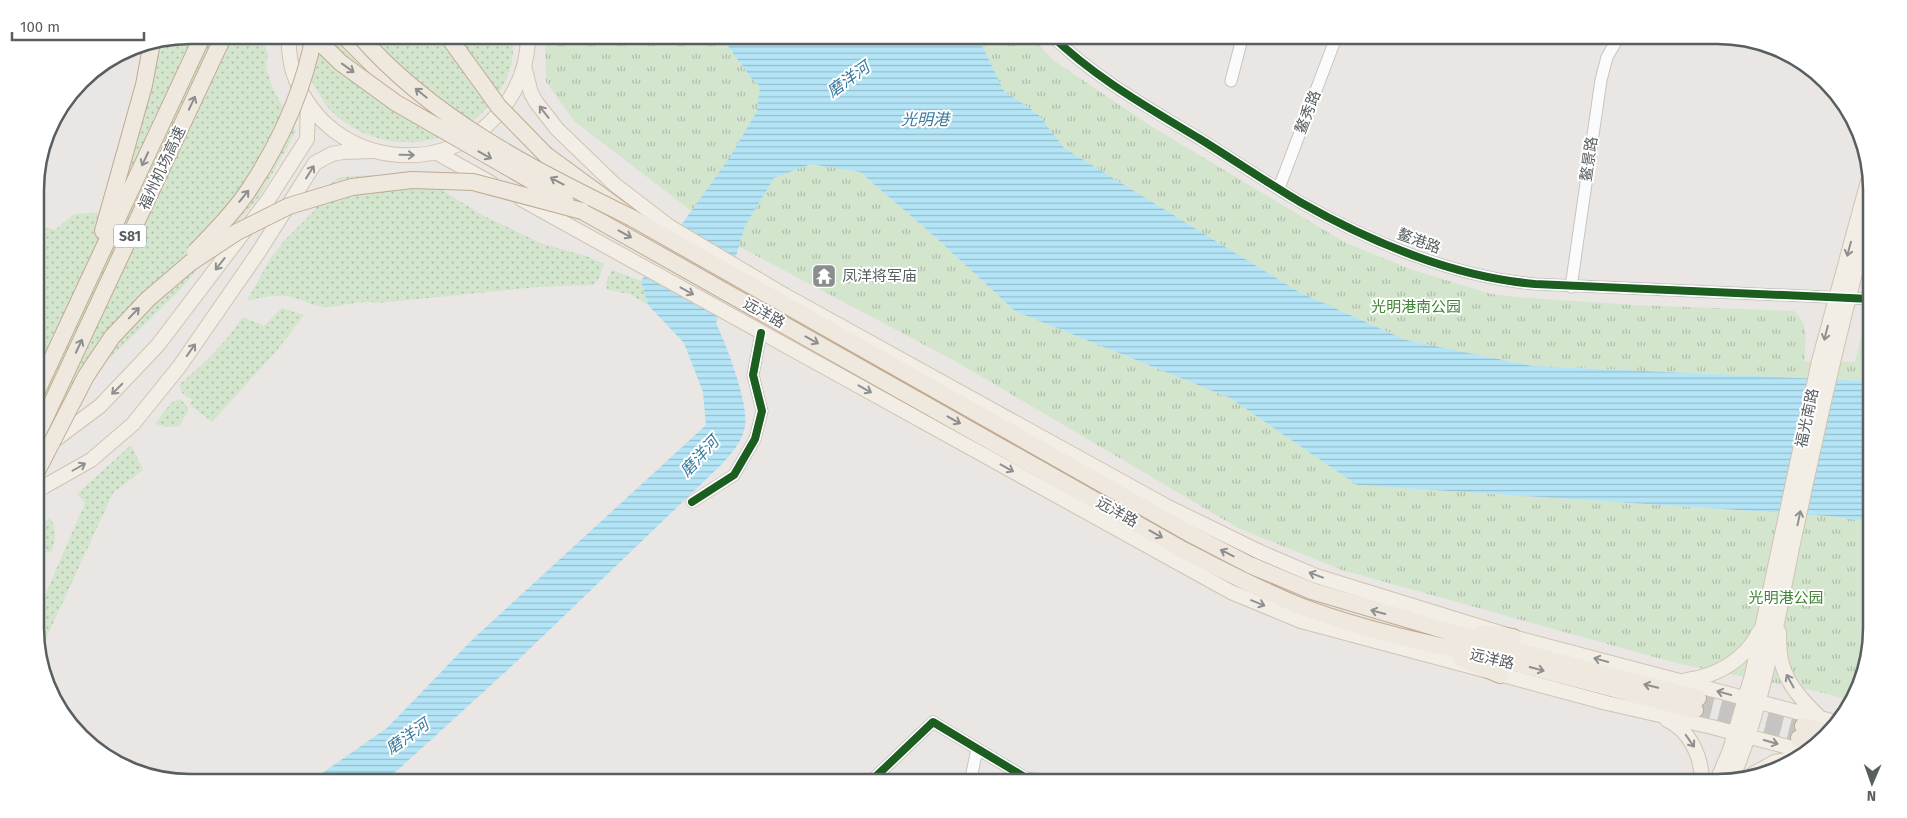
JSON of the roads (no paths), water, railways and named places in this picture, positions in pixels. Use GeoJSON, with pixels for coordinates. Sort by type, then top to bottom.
{"type":"FeatureCollection","features":[{"type":"Feature","properties":{"kind":"highway","name":"福州机场高速"},"geometry":{"type":"LineString","coordinates":[[44,375],[199,44]]}},
{"type":"Feature","properties":{"kind":"highway","name":"福州机场高速"},"geometry":{"type":"LineString","coordinates":[[44,421],[220,44]]}},
{"type":"Feature","properties":{"kind":"highway"},"geometry":{"type":"LineString","coordinates":[[165,285],[226,218],[249,189],[301,90],[310,59],[312,44]]}},
{"type":"Feature","properties":{"kind":"highway"},"geometry":{"type":"LineString","coordinates":[[322,44],[341,63],[388,97],[455,138],[582,210]]}},
{"type":"Feature","properties":{"kind":"highway"},"geometry":{"type":"LineString","coordinates":[[352,44],[400,92],[455,138]]}},
{"type":"Feature","properties":{"kind":"highway"},"geometry":{"type":"LineString","coordinates":[[367,44],[406,80],[459,124],[558,181],[632,218]]}},
{"type":"Feature","properties":{"kind":"highway"},"geometry":{"type":"LineString","coordinates":[[453,44],[499,107],[546,155],[632,218]]}},
{"type":"Feature","properties":{"kind":"highway"},"geometry":{"type":"LineString","coordinates":[[459,44],[470,69]]}},
{"type":"Feature","properties":{"kind":"highway"},"geometry":{"type":"LineString","coordinates":[[81,297],[100,241],[120,171],[144,85],[151,49]]}},
{"type":"Feature","properties":{"kind":"highway"},"geometry":{"type":"LineString","coordinates":[[44,457],[86,376],[112,337],[148,299],[190,263],[237,232],[289,206],[352,187],[412,180],[473,182],[582,210]]}},
{"type":"Feature","properties":{"kind":"highway","name":"远洋路"},"geometry":{"type":"LineString","coordinates":[[582,210],[1201,559],[1243,580],[1307,608],[1421,643],[1696,704],[1312,592],[1242,561],[1194,536],[632,218]]}},
{"type":"Feature","properties":{"kind":"highway"},"geometry":{"type":"LineString","coordinates":[[1425,625],[1513,637]]}},
{"type":"Feature","properties":{"kind":"highway"},"geometry":{"type":"LineString","coordinates":[[1421,643],[1500,675]]}},
{"type":"Feature","properties":{"kind":"highway"},"geometry":{"type":"LineString","coordinates":[[1811,739],[1801,732],[1818,733]]}},
{"type":"Feature","properties":{"kind":"main road"},"geometry":{"type":"LineString","coordinates":[[288,44],[289,55],[296,80],[308,103],[326,123],[347,140],[372,151]]}},
{"type":"Feature","properties":{"kind":"main road"},"geometry":{"type":"LineString","coordinates":[[44,486],[91,460],[133,424],[180,367],[258,253],[315,163],[332,154],[343,152],[372,151],[408,156],[437,152],[467,141],[493,121],[512,96],[524,66],[527,44]]}},
{"type":"Feature","properties":{"kind":"main road"},"geometry":{"type":"LineString","coordinates":[[524,66],[531,93],[557,129],[614,184],[670,227],[786,296],[1138,492],[1260,552],[1316,576],[1513,637],[1830,721]]}},
{"type":"Feature","properties":{"kind":"main road"},"geometry":{"type":"LineString","coordinates":[[44,448],[100,406],[158,345],[262,208],[307,139],[308,103]]}},
{"type":"Feature","properties":{"kind":"main road"},"geometry":{"type":"LineString","coordinates":[[437,152],[1231,592],[1301,621],[1500,675],[1799,749]]}},
{"type":"Feature","properties":{"kind":"main road","name":"福光南路"},"geometry":{"type":"LineString","coordinates":[[1731,766],[1760,670],[1826,361],[1863,201]]}},
{"type":"Feature","properties":{"kind":"main road","name":"福光南路"},"geometry":{"type":"LineString","coordinates":[[1841,298],[1863,236]]}},
{"type":"Feature","properties":{"kind":"main road"},"geometry":{"type":"LineString","coordinates":[[1682,681],[1705,678],[1725,668],[1752,644],[1772,618]]}},
{"type":"Feature","properties":{"kind":"main road"},"geometry":{"type":"LineString","coordinates":[[1772,618],[1781,663],[1789,681],[1801,699],[1820,718]]}},
{"type":"Feature","properties":{"kind":"main road"},"geometry":{"type":"LineString","coordinates":[[1655,715],[1672,722],[1685,733],[1697,750],[1702,774]]}},
{"type":"Feature","properties":{"kind":"main road"},"geometry":{"type":"LineString","coordinates":[[1731,766],[1731,773]]}},
{"type":"Feature","properties":{"kind":"main road"},"geometry":{"type":"LineString","coordinates":[[1724,774],[1731,766]]}},
{"type":"Feature","properties":{"kind":"street","name":"鳌港路"},"geometry":{"type":"LineString","coordinates":[[1061,44],[1111,84],[1299,201],[1357,231],[1436,263],[1493,279],[1571,287],[1863,299]]}},
{"type":"Feature","properties":{"kind":"street"},"geometry":{"type":"LineString","coordinates":[[1231,81],[1241,44]]}},
{"type":"Feature","properties":{"kind":"street","name":"鳌秀路"},"geometry":{"type":"LineString","coordinates":[[1279,188],[1334,44]]}},
{"type":"Feature","properties":{"kind":"street","name":"鳌景路"},"geometry":{"type":"LineString","coordinates":[[1571,287],[1599,89],[1607,57],[1615,44]]}},
{"type":"Feature","properties":{"kind":"street"},"geometry":{"type":"LineString","coordinates":[[692,502],[734,475],[755,439],[762,411],[754,375],[761,333]]}},
{"type":"Feature","properties":{"kind":"street"},"geometry":{"type":"LineString","coordinates":[[879,774],[933,722],[1019,774]]}},
{"type":"Feature","properties":{"kind":"street"},"geometry":{"type":"LineString","coordinates":[[972,774],[977,749]]}},
{"type":"Feature","properties":{"kind":"water","name":"光明港"},"geometry":{"type":"Polygon","coordinates":[[[726,44],[981,44],[1004,91],[1038,114],[1064,148],[1299,292],[1406,340],[1532,366],[1863,381],[1863,521],[1829,516],[1357,485],[1230,398],[1015,311],[934,236],[860,172],[811,164],[774,178],[745,226],[716,323],[736,374],[744,404],[744,432],[732,452],[721,465],[514,664],[399,769],[393,774],[321,774],[387,728],[473,639],[706,425],[703,392],[684,343],[648,305],[641,281],[730,157],[757,111],[760,86],[751,78],[726,44]]]}},
{"type":"Feature","properties":{"kind":"tunnel"},"geometry":{"type":"LineString","coordinates":[[1698,698],[1803,726]]}},
{"type":"Feature","properties":{"kind":"tunnel"},"geometry":{"type":"LineString","coordinates":[[1695,710],[1799,738]]}},
{"type":"Feature","properties":{"kind":"place","name":"凤洋将军庙"},"geometry":{"type":"Point","coordinates":[824,276]}},
{"type":"Feature","properties":{"kind":"water label","name":"磨洋河"},"geometry":{"type":"Point","coordinates":[848,79]}},
{"type":"Feature","properties":{"kind":"water label","name":"磨洋河"},"geometry":{"type":"Point","coordinates":[699,456]}},
{"type":"Feature","properties":{"kind":"water label","name":"磨洋河"},"geometry":{"type":"Point","coordinates":[407,736]}},
{"type":"Feature","properties":{"kind":"park label","name":"光明港南公园"},"geometry":{"type":"Point","coordinates":[1416,307]}},
{"type":"Feature","properties":{"kind":"park label","name":"光明港公园"},"geometry":{"type":"Point","coordinates":[1786,598]}}]}
